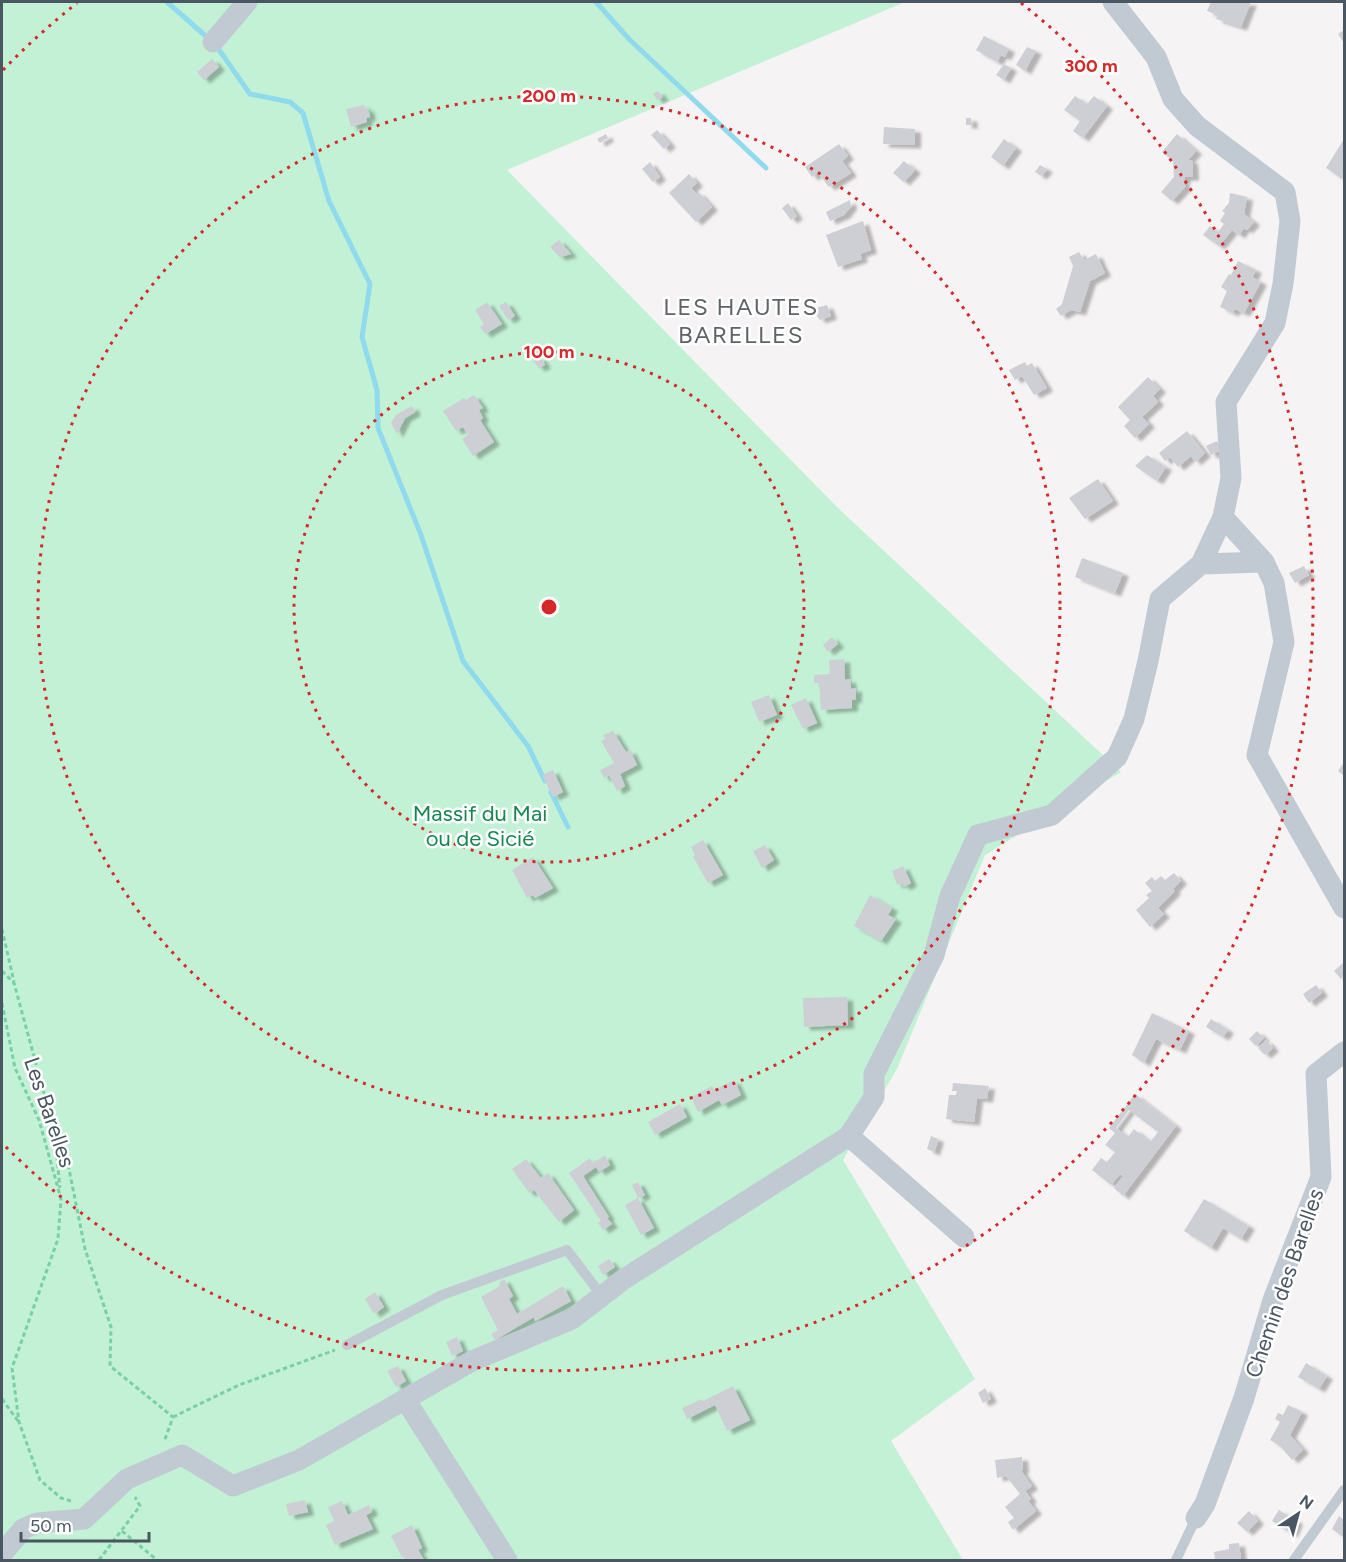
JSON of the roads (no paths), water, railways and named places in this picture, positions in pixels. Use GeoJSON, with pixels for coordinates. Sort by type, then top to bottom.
{"type":"FeatureCollection","features":[{"type":"Feature","properties":{"kind":"street"},"geometry":{"type":"LineString","coordinates":[[213,42],[247,2]]}},
{"type":"Feature","properties":{"kind":"street"},"geometry":{"type":"LineString","coordinates":[[2,1554],[22,1529],[37,1523],[90,1513],[127,1479],[182,1455],[233,1486],[299,1460],[472,1361],[572,1319],[624,1279],[849,1136],[874,1097],[874,1074],[934,955],[950,896],[978,835],[1052,815],[1117,757],[1134,719],[1160,599],[1201,564],[1222,517],[1231,478],[1226,402],[1275,323],[1290,220],[1285,192],[1197,126],[1173,99],[1156,57],[1113,2]]}},
{"type":"Feature","properties":{"kind":"street"},"geometry":{"type":"LineString","coordinates":[[1222,517],[1264,562],[1274,582],[1284,642],[1257,755],[1344,908]]}},
{"type":"Feature","properties":{"kind":"street"},"geometry":{"type":"LineString","coordinates":[[1201,564],[1264,562]]}},
{"type":"Feature","properties":{"kind":"street","name":"Chemin des Barelles"},"geometry":{"type":"LineString","coordinates":[[1196,1518],[1205,1504],[1244,1398],[1273,1300],[1321,1177],[1316,1074],[1344,1052]]}},
{"type":"Feature","properties":{"kind":"street"},"geometry":{"type":"LineString","coordinates":[[849,1136],[964,1237]]}},
{"type":"Feature","properties":{"kind":"street"},"geometry":{"type":"LineString","coordinates":[[405,1399],[507,1560]]}},
{"type":"Feature","properties":{"kind":"lane"},"geometry":{"type":"LineString","coordinates":[[348,1345],[442,1295],[567,1250],[602,1296]]}},
{"type":"Feature","properties":{"kind":"lane"},"geometry":{"type":"LineString","coordinates":[[1294,1560],[1344,1490]]}},
{"type":"Feature","properties":{"kind":"lane"},"geometry":{"type":"LineString","coordinates":[[1176,1560],[1196,1518]]}},
{"type":"Feature","properties":{"kind":"waterway"},"geometry":{"type":"LineString","coordinates":[[167,2],[208,38]]}},
{"type":"Feature","properties":{"kind":"waterway"},"geometry":{"type":"LineString","coordinates":[[596,2],[629,39],[766,168]]}},
{"type":"Feature","properties":{"kind":"waterway"},"geometry":{"type":"LineString","coordinates":[[215,44],[250,94],[290,102],[303,113],[329,201],[370,284],[362,337],[377,390],[378,428],[421,535],[463,661],[528,746],[545,781]]}},
{"type":"Feature","properties":{"kind":"waterway"},"geometry":{"type":"LineString","coordinates":[[551,792],[568,827]]}},
{"type":"Feature","properties":{"kind":"district","name":"LES HAUTES BARELLES"},"geometry":{"type":"Point","coordinates":[741,321]}},
{"type":"Feature","properties":{"kind":"park label","name":"Massif du Mai ou de Sicié"},"geometry":{"type":"Point","coordinates":[480,826]}}]}
